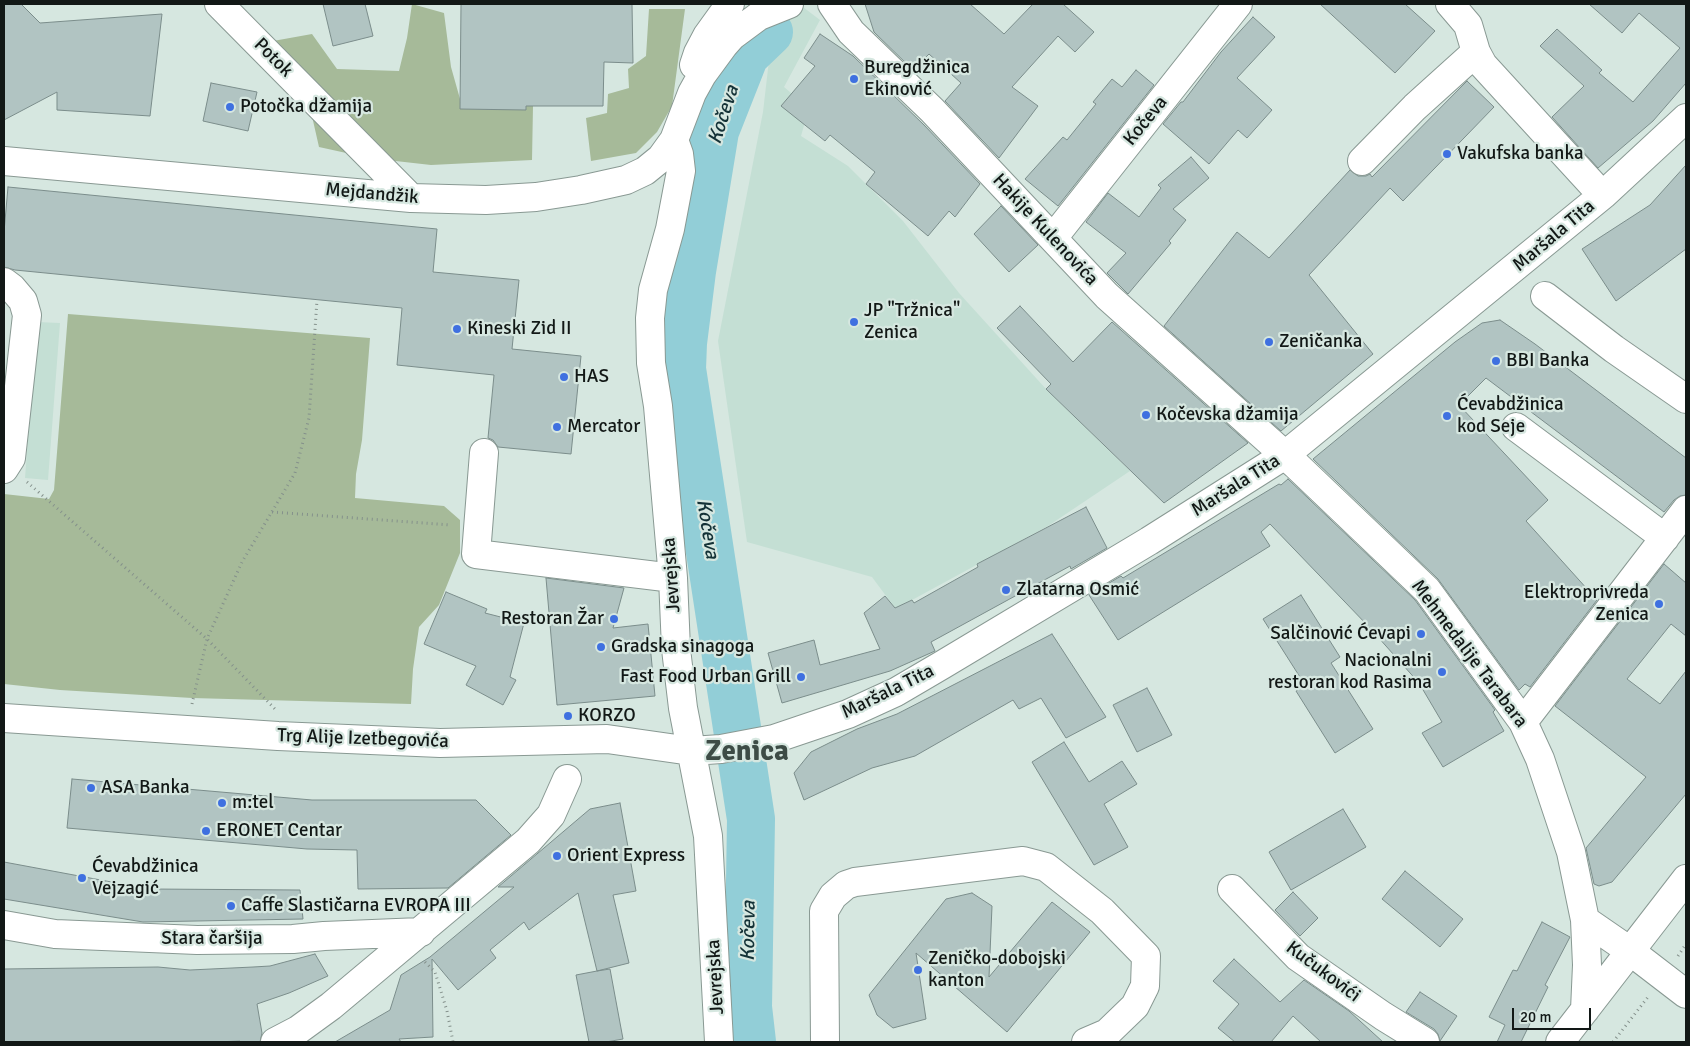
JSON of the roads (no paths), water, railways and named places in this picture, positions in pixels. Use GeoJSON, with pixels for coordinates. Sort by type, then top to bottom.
{"type":"FeatureCollection","features":[{"type":"Feature","properties":{"kind":"street","name":"Potok"},"geometry":{"type":"LineString","coordinates":[[219,4],[411,198]]}},
{"type":"Feature","properties":{"kind":"street"},"geometry":{"type":"LineString","coordinates":[[692,93],[694,65],[698,53],[715,23],[730,4]]}},
{"type":"Feature","properties":{"kind":"street"},"geometry":{"type":"LineString","coordinates":[[692,93],[714,57],[732,36],[759,16],[789,4]]}},
{"type":"Feature","properties":{"kind":"street"},"geometry":{"type":"LineString","coordinates":[[798,4],[818,4]]}},
{"type":"Feature","properties":{"kind":"street","name":"Hakije Kulenovića"},"geometry":{"type":"LineString","coordinates":[[832,4],[851,32],[932,110],[1107,296],[1279,449]]}},
{"type":"Feature","properties":{"kind":"street","name":"Kočeva"},"geometry":{"type":"LineString","coordinates":[[1053,238],[1238,4]]}},
{"type":"Feature","properties":{"kind":"street"},"geometry":{"type":"LineString","coordinates":[[1450,4],[1468,25],[1482,65],[1592,184]]}},
{"type":"Feature","properties":{"kind":"street"},"geometry":{"type":"LineString","coordinates":[[1362,162],[1415,107],[1476,52]]}},
{"type":"Feature","properties":{"kind":"street","name":"Mejdandžik"},"geometry":{"type":"LineString","coordinates":[[4,160],[411,198],[486,200],[536,197],[626,180],[646,171],[661,158],[674,140],[692,93]]}},
{"type":"Feature","properties":{"kind":"street","name":"Maršala Tita"},"geometry":{"type":"LineString","coordinates":[[721,749],[774,739],[848,714],[896,692],[1149,541],[1279,449],[1603,196],[1686,118]]}},
{"type":"Feature","properties":{"kind":"street","name":"Jevrejska"},"geometry":{"type":"LineString","coordinates":[[674,140],[679,154],[681,170],[670,229],[653,290],[650,318],[651,362],[658,406],[673,578],[676,649],[683,708],[708,836],[719,1042]]}},
{"type":"Feature","properties":{"kind":"street"},"geometry":{"type":"LineString","coordinates":[[4,282],[23,301],[27,315],[11,458],[6,467]]}},
{"type":"Feature","properties":{"kind":"street"},"geometry":{"type":"LineString","coordinates":[[1545,296],[1614,349],[1686,399]]}},
{"type":"Feature","properties":{"kind":"street"},"geometry":{"type":"LineString","coordinates":[[1516,427],[1665,538]]}},
{"type":"Feature","properties":{"kind":"street","name":"Mehmedalije Tarabara"},"geometry":{"type":"LineString","coordinates":[[1279,449],[1427,590],[1523,722],[1540,759],[1571,852],[1585,920],[1588,965],[1585,1010]]}},
{"type":"Feature","properties":{"kind":"street"},"geometry":{"type":"LineString","coordinates":[[484,454],[476,554],[673,578]]}},
{"type":"Feature","properties":{"kind":"street"},"geometry":{"type":"LineString","coordinates":[[1523,722],[1686,510]]}},
{"type":"Feature","properties":{"kind":"street","name":"Trg Alije Izetbegovića"},"geometry":{"type":"LineString","coordinates":[[4,718],[186,731],[440,743],[607,740],[691,751],[721,749]]}},
{"type":"Feature","properties":{"kind":"street"},"geometry":{"type":"LineString","coordinates":[[275,1042],[298,1030],[331,1006],[528,841],[551,815],[567,779]]}},
{"type":"Feature","properties":{"kind":"street"},"geometry":{"type":"LineString","coordinates":[[825,1042],[824,912],[833,896],[846,885],[855,882],[1023,861],[1046,867],[1102,911],[1146,956],[1145,986],[1135,1006],[1106,1033],[1086,1042]]}},
{"type":"Feature","properties":{"kind":"street"},"geometry":{"type":"LineString","coordinates":[[1560,1042],[1686,879]]}},
{"type":"Feature","properties":{"kind":"street","name":"Kučukovići"},"geometry":{"type":"LineString","coordinates":[[1232,889],[1298,957],[1383,1016],[1425,1042]]}},
{"type":"Feature","properties":{"kind":"street"},"geometry":{"type":"LineString","coordinates":[[1585,920],[1630,951],[1686,994]]}},
{"type":"Feature","properties":{"kind":"street","name":"Stara čaršija"},"geometry":{"type":"LineString","coordinates":[[4,925],[55,934],[111,938],[293,940],[324,936],[414,938]]}},
{"type":"Feature","properties":{"kind":"waterway","name":"Kočeva"},"geometry":{"type":"LineString","coordinates":[[752,1042],[748,1007],[751,819],[682,369],[683,343],[692,271],[715,131],[745,55],[769,32]]}},
{"type":"Feature","properties":{"kind":"place","name":"Buregdžinica Ekinović"},"geometry":{"type":"Point","coordinates":[854,79]}},
{"type":"Feature","properties":{"kind":"place","name":"Potočka džamija"},"geometry":{"type":"Point","coordinates":[230,107]}},
{"type":"Feature","properties":{"kind":"place","name":"Vakufska banka"},"geometry":{"type":"Point","coordinates":[1447,154]}},
{"type":"Feature","properties":{"kind":"place","name":"JP \"Tržnica\" Zenica"},"geometry":{"type":"Point","coordinates":[854,322]}},
{"type":"Feature","properties":{"kind":"place","name":"Kineski Zid II"},"geometry":{"type":"Point","coordinates":[457,329]}},
{"type":"Feature","properties":{"kind":"place","name":"Zeničanka"},"geometry":{"type":"Point","coordinates":[1269,342]}},
{"type":"Feature","properties":{"kind":"place","name":"BBI Banka"},"geometry":{"type":"Point","coordinates":[1496,361]}},
{"type":"Feature","properties":{"kind":"place","name":"HAS"},"geometry":{"type":"Point","coordinates":[564,377]}},
{"type":"Feature","properties":{"kind":"place","name":"Kočevska džamija"},"geometry":{"type":"Point","coordinates":[1146,415]}},
{"type":"Feature","properties":{"kind":"place","name":"Ćevabdžinica kod Seje"},"geometry":{"type":"Point","coordinates":[1447,416]}},
{"type":"Feature","properties":{"kind":"place","name":"Mercator"},"geometry":{"type":"Point","coordinates":[557,427]}},
{"type":"Feature","properties":{"kind":"place","name":"Zlatarna Osmić"},"geometry":{"type":"Point","coordinates":[1006,590]}},
{"type":"Feature","properties":{"kind":"place","name":"Elektroprivreda Zenica"},"geometry":{"type":"Point","coordinates":[1659,604]}},
{"type":"Feature","properties":{"kind":"place","name":"Restoran Žar"},"geometry":{"type":"Point","coordinates":[614,619]}},
{"type":"Feature","properties":{"kind":"place","name":"Salčinović Ćevapi"},"geometry":{"type":"Point","coordinates":[1421,634]}},
{"type":"Feature","properties":{"kind":"place","name":"Gradska sinagoga"},"geometry":{"type":"Point","coordinates":[601,647]}},
{"type":"Feature","properties":{"kind":"place","name":"Nacionalni restoran kod Rasima"},"geometry":{"type":"Point","coordinates":[1442,672]}},
{"type":"Feature","properties":{"kind":"place","name":"Fast Food Urban Grill"},"geometry":{"type":"Point","coordinates":[801,677]}},
{"type":"Feature","properties":{"kind":"place","name":"KORZO"},"geometry":{"type":"Point","coordinates":[568,716]}},
{"type":"Feature","properties":{"kind":"place","name":"ASA Banka"},"geometry":{"type":"Point","coordinates":[91,788]}},
{"type":"Feature","properties":{"kind":"place","name":"m:tel"},"geometry":{"type":"Point","coordinates":[222,803]}},
{"type":"Feature","properties":{"kind":"place","name":"ERONET Centar"},"geometry":{"type":"Point","coordinates":[206,831]}},
{"type":"Feature","properties":{"kind":"place","name":"Orient Express"},"geometry":{"type":"Point","coordinates":[557,856]}},
{"type":"Feature","properties":{"kind":"place","name":"Ćevabdžinica Vejzagić"},"geometry":{"type":"Point","coordinates":[82,878]}},
{"type":"Feature","properties":{"kind":"place","name":"Caffe Slastičarna EVROPA III"},"geometry":{"type":"Point","coordinates":[231,906]}},
{"type":"Feature","properties":{"kind":"place","name":"Zeničko-dobojski kanton"},"geometry":{"type":"Point","coordinates":[918,970]}},
{"type":"Feature","properties":{"kind":"district","name":"Zenica"},"geometry":{"type":"Point","coordinates":[747,752]}}]}
